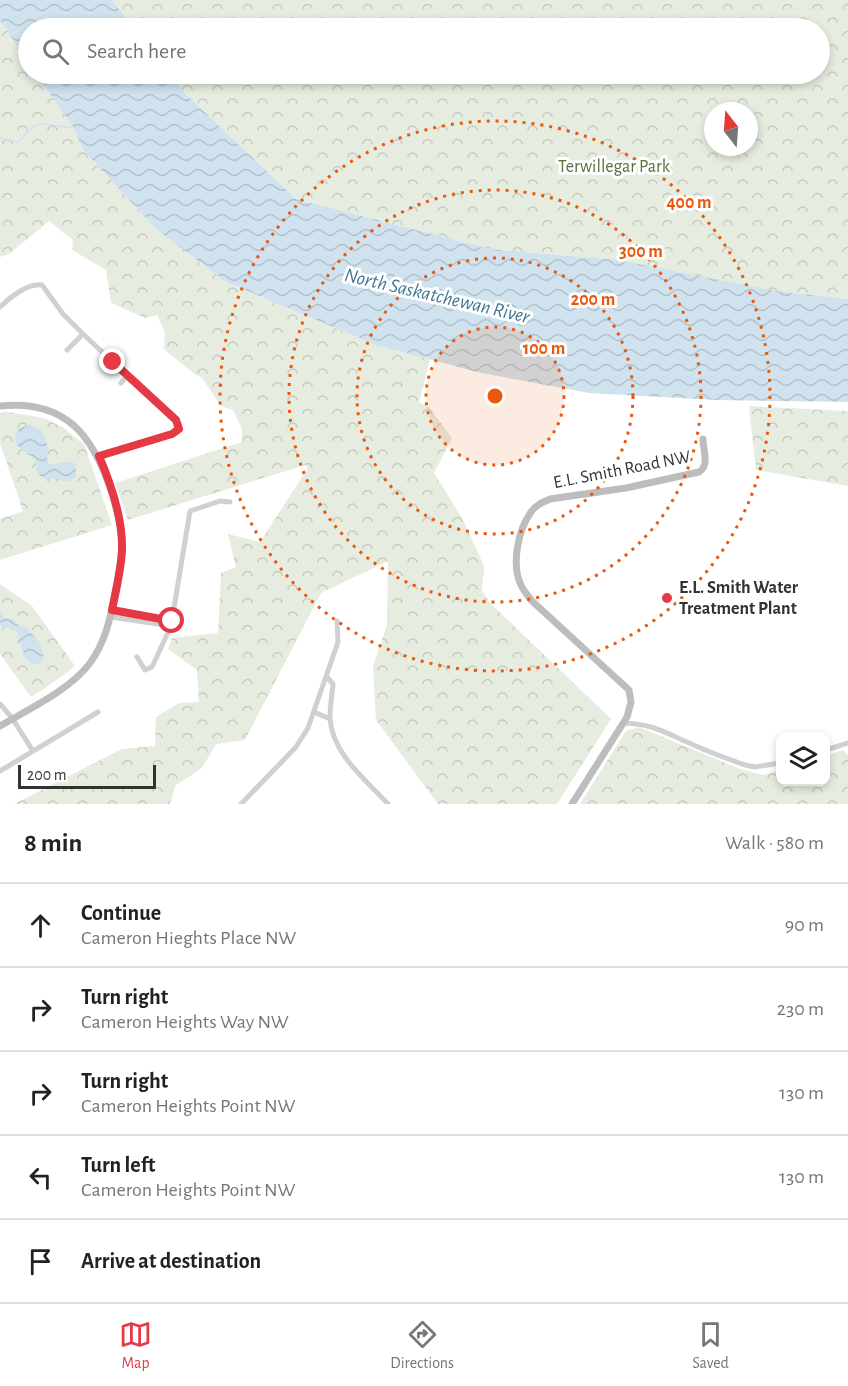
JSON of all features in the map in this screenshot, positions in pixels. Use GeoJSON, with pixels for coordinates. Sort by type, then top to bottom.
{"type":"FeatureCollection","features":[{"type":"Feature","properties":{"kind":"street"},"geometry":{"type":"LineString","coordinates":[[0,307],[18,293],[39,284],[83,334],[176,420],[179,429],[172,434],[99,456]]}},
{"type":"Feature","properties":{"kind":"street"},"geometry":{"type":"LineString","coordinates":[[67,350],[83,334]]}},
{"type":"Feature","properties":{"kind":"street"},"geometry":{"type":"LineString","coordinates":[[121,383],[127,376]]}},
{"type":"Feature","properties":{"kind":"street"},"geometry":{"type":"LineString","coordinates":[[0,406],[35,406],[60,416],[88,439],[99,456],[119,517],[122,538],[122,560],[111,613],[99,649],[81,674],[63,688],[0,726]]}},
{"type":"Feature","properties":{"kind":"street","name":"E.L. Smith Road NW"},"geometry":{"type":"LineString","coordinates":[[572,804],[627,717],[631,704],[629,690],[532,601],[521,585],[517,572],[518,547],[531,512],[541,502],[626,488],[699,472],[706,464],[703,439]]}},
{"type":"Feature","properties":{"kind":"street"},"geometry":{"type":"LineString","coordinates":[[137,657],[145,670],[152,668],[172,623],[189,513],[194,509],[220,501],[230,502]]}},
{"type":"Feature","properties":{"kind":"street"},"geometry":{"type":"LineString","coordinates":[[111,613],[172,623]]}},
{"type":"Feature","properties":{"kind":"street"},"geometry":{"type":"LineString","coordinates":[[241,804],[296,747],[308,728],[338,642],[337,621]]}},
{"type":"Feature","properties":{"kind":"street"},"geometry":{"type":"LineString","coordinates":[[327,677],[333,684],[330,719],[335,738],[346,758],[386,803]]}},
{"type":"Feature","properties":{"kind":"street"},"geometry":{"type":"LineString","coordinates":[[0,704],[33,751]]}},
{"type":"Feature","properties":{"kind":"street"},"geometry":{"type":"LineString","coordinates":[[0,771],[98,712]]}},
{"type":"Feature","properties":{"kind":"street"},"geometry":{"type":"LineString","coordinates":[[314,712],[330,719]]}},
{"type":"Feature","properties":{"kind":"street"},"geometry":{"type":"LineString","coordinates":[[623,723],[657,727],[686,742],[745,765],[776,764]]}},
{"type":"Feature","properties":{"kind":"street"},"geometry":{"type":"LineString","coordinates":[[830,748],[848,743]]}},
{"type":"Feature","properties":{"kind":"green space","name":"Terwillegar Park"},"geometry":{"type":"Polygon","coordinates":[[[112,0],[848,0],[848,299],[775,292],[619,260],[491,249],[296,199],[178,84],[830,84],[830,18],[126,18],[112,0]]]}},
{"type":"Feature","properties":{"kind":"green space"},"geometry":{"type":"Polygon","coordinates":[[[0,18],[18,46],[18,84],[43,84],[73,127],[83,150],[156,229],[226,282],[376,345],[430,359],[419,402],[429,407],[452,438],[434,473],[462,518],[484,566],[482,591],[491,604],[611,719],[557,804],[438,804],[376,720],[373,666],[387,625],[388,561],[321,593],[245,740],[216,744],[202,768],[175,786],[170,804],[14,804],[122,749],[155,746],[156,717],[179,703],[199,702],[197,670],[168,649],[172,638],[218,633],[221,573],[236,567],[228,534],[260,542],[308,468],[305,465],[128,520],[115,483],[242,442],[242,429],[233,410],[221,406],[202,378],[164,349],[165,332],[157,315],[145,318],[111,303],[106,270],[72,250],[73,240],[49,221],[9,254],[0,257],[0,18]]]}},
{"type":"Feature","properties":{"kind":"green space"},"geometry":{"type":"Polygon","coordinates":[[[749,406],[848,411],[848,486],[756,470],[749,406]]]}},
{"type":"Feature","properties":{"kind":"green space"},"geometry":{"type":"Polygon","coordinates":[[[8,412],[44,418],[62,427],[84,444],[112,525],[0,560],[0,519],[23,511],[0,443],[0,413],[8,412]]]}},
{"type":"Feature","properties":{"kind":"green space"},"geometry":{"type":"Polygon","coordinates":[[[0,584],[32,606],[75,666],[31,697],[0,654],[0,584]]]}},
{"type":"Feature","properties":{"kind":"green space"},"geometry":{"type":"Polygon","coordinates":[[[639,727],[740,769],[763,775],[776,771],[776,786],[830,786],[830,755],[843,750],[848,755],[848,804],[580,804],[626,731],[639,727]]]}},
{"type":"Feature","properties":{"kind":"water"},"geometry":{"type":"Polygon","coordinates":[[[0,0],[112,0],[126,18],[18,18],[18,47],[0,20],[0,0]]]}},
{"type":"Feature","properties":{"kind":"water","name":"North Saskatchewan River"},"geometry":{"type":"Polygon","coordinates":[[[43,84],[178,84],[296,199],[491,249],[619,260],[775,291],[848,299],[848,402],[716,400],[589,393],[481,373],[376,345],[226,282],[156,229],[83,150],[73,127],[43,84]]]}},
{"type":"Feature","properties":{"kind":"water"},"geometry":{"type":"Polygon","coordinates":[[[30,425],[42,432],[49,448],[47,458],[49,464],[69,462],[76,464],[76,477],[70,481],[64,481],[51,477],[47,479],[39,474],[35,459],[21,449],[15,439],[15,434],[20,428],[30,425]]]}},
{"type":"Feature","properties":{"kind":"water"},"geometry":{"type":"Polygon","coordinates":[[[0,612],[4,618],[13,619],[19,626],[27,628],[40,643],[44,659],[39,664],[31,663],[25,658],[16,630],[0,625],[0,612]]]}},
{"type":"Feature","properties":{"kind":"waterway"},"geometry":{"type":"LineString","coordinates":[[0,138],[17,142],[40,124],[73,127]]}},
{"type":"Feature","properties":{"kind":"place","name":"E.L. Smith Water Treatment Plant"},"geometry":{"type":"Point","coordinates":[667,598]}},
{"type":"Feature","properties":{"kind":"route"},"geometry":{"type":"LineString","coordinates":[[113,362],[176,420],[179,429],[172,434],[99,456],[119,517],[122,538],[122,560],[112,610],[172,621]]}}]}
